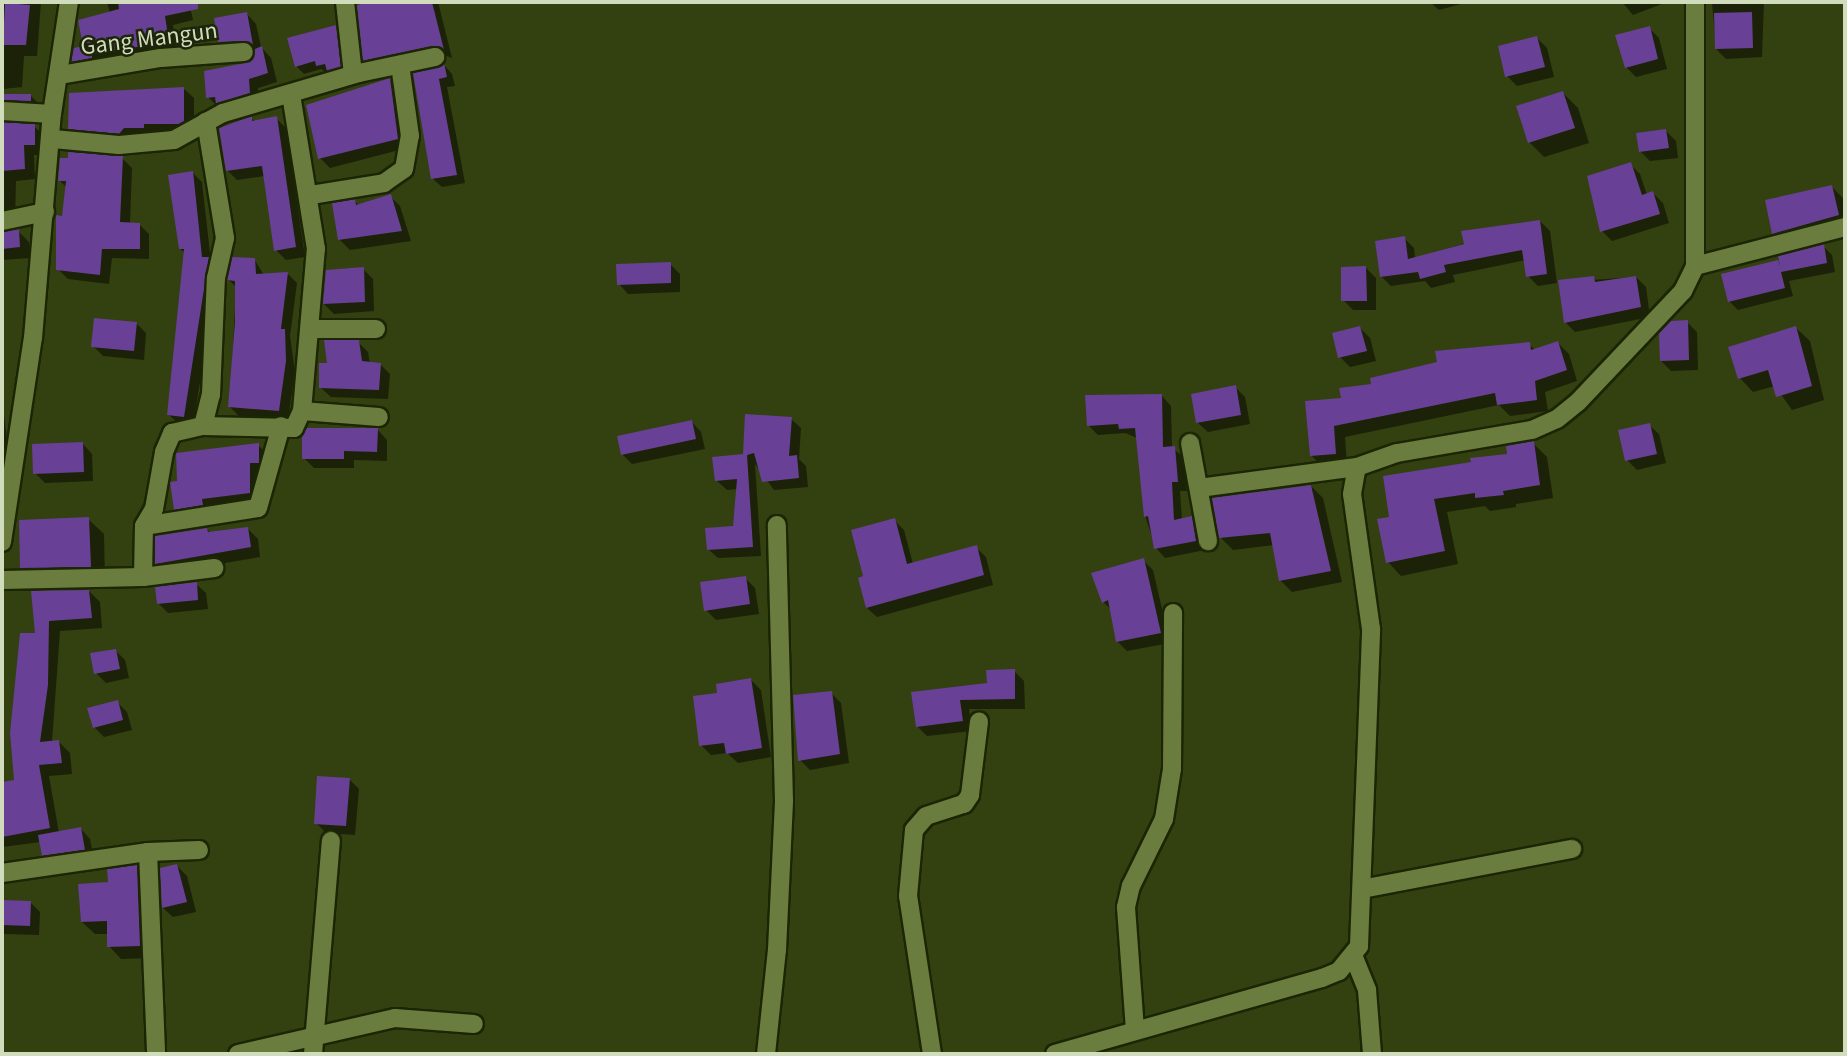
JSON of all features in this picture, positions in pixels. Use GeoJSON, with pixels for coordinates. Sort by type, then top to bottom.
{"type":"FeatureCollection","features":[{"type":"Feature","properties":{"kind":"street"},"geometry":{"type":"LineString","coordinates":[[2,542],[33,338],[52,139],[52,114],[69,2]]}},
{"type":"Feature","properties":{"kind":"street"},"geometry":{"type":"LineString","coordinates":[[345,2],[353,74]]}},
{"type":"Feature","properties":{"kind":"street"},"geometry":{"type":"LineString","coordinates":[[1199,488],[1357,467],[1398,453],[1532,430],[1557,419],[1683,291],[1695,266],[1695,2]]}},
{"type":"Feature","properties":{"kind":"street","name":"Gang Mangun"},"geometry":{"type":"LineString","coordinates":[[60,75],[161,58],[244,52]]}},
{"type":"Feature","properties":{"kind":"street"},"geometry":{"type":"LineString","coordinates":[[52,139],[143,144],[174,140],[205,122],[353,74],[435,57]]}},
{"type":"Feature","properties":{"kind":"street"},"geometry":{"type":"LineString","coordinates":[[311,195],[384,183],[404,169],[410,136],[400,65]]}},
{"type":"Feature","properties":{"kind":"street"},"geometry":{"type":"LineString","coordinates":[[143,577],[144,526],[154,509],[159,470],[172,433],[203,426],[294,428],[302,411],[312,329],[316,248],[311,195],[291,94]]}},
{"type":"Feature","properties":{"kind":"street"},"geometry":{"type":"LineString","coordinates":[[2,111],[52,114]]}},
{"type":"Feature","properties":{"kind":"street"},"geometry":{"type":"LineString","coordinates":[[203,426],[211,395],[216,278],[225,238],[205,122]]}},
{"type":"Feature","properties":{"kind":"street"},"geometry":{"type":"LineString","coordinates":[[2,221],[44,212]]}},
{"type":"Feature","properties":{"kind":"street"},"geometry":{"type":"LineString","coordinates":[[1695,266],[1845,228]]}},
{"type":"Feature","properties":{"kind":"street"},"geometry":{"type":"LineString","coordinates":[[312,329],[376,328]]}},
{"type":"Feature","properties":{"kind":"street"},"geometry":{"type":"LineString","coordinates":[[302,411],[379,417]]}},
{"type":"Feature","properties":{"kind":"street"},"geometry":{"type":"LineString","coordinates":[[144,526],[258,508],[281,426]]}},
{"type":"Feature","properties":{"kind":"street"},"geometry":{"type":"LineString","coordinates":[[1190,443],[1208,541]]}},
{"type":"Feature","properties":{"kind":"street"},"geometry":{"type":"LineString","coordinates":[[1055,1054],[1322,978],[1339,971],[1359,946],[1371,629],[1352,494],[1357,467]]}},
{"type":"Feature","properties":{"kind":"street"},"geometry":{"type":"LineString","coordinates":[[766,1054],[777,950],[784,801],[777,525]]}},
{"type":"Feature","properties":{"kind":"street"},"geometry":{"type":"LineString","coordinates":[[2,580],[143,577],[214,568]]}},
{"type":"Feature","properties":{"kind":"street"},"geometry":{"type":"LineString","coordinates":[[1135,1030],[1126,908],[1131,886],[1164,819],[1172,769],[1173,613]]}},
{"type":"Feature","properties":{"kind":"street"},"geometry":{"type":"LineString","coordinates":[[932,1054],[908,896],[914,830],[926,816],[964,804],[970,796],[979,722]]}},
{"type":"Feature","properties":{"kind":"street"},"geometry":{"type":"LineString","coordinates":[[314,1045],[320,931],[331,841]]}},
{"type":"Feature","properties":{"kind":"street"},"geometry":{"type":"LineString","coordinates":[[1362,889],[1572,849]]}},
{"type":"Feature","properties":{"kind":"street"},"geometry":{"type":"LineString","coordinates":[[2,873],[148,852],[199,850]]}},
{"type":"Feature","properties":{"kind":"street"},"geometry":{"type":"LineString","coordinates":[[148,852],[156,1054]]}},
{"type":"Feature","properties":{"kind":"street"},"geometry":{"type":"LineString","coordinates":[[1353,955],[1367,990],[1372,1054]]}},
{"type":"Feature","properties":{"kind":"street"},"geometry":{"type":"LineString","coordinates":[[237,1054],[314,1045],[395,1018],[474,1024]]}},
{"type":"Feature","properties":{"kind":"building"},"geometry":{"type":"Polygon","coordinates":[[[118,2],[198,2],[198,9],[165,16],[169,42],[92,54],[92,58],[71,62],[74,48],[83,46],[78,20],[119,9],[118,2]]]}},
{"type":"Feature","properties":{"kind":"building"},"geometry":{"type":"Polygon","coordinates":[[[370,2],[432,2],[444,50],[433,46],[363,61],[357,5],[370,2]]]}},
{"type":"Feature","properties":{"kind":"building"},"geometry":{"type":"Polygon","coordinates":[[[5,3],[30,5],[26,45],[3,45],[5,3]]]}},
{"type":"Feature","properties":{"kind":"building"},"geometry":{"type":"Polygon","coordinates":[[[247,12],[253,45],[244,41],[218,42],[214,18],[247,12]]]}},
{"type":"Feature","properties":{"kind":"building"},"geometry":{"type":"Polygon","coordinates":[[[1752,12],[1753,48],[1715,49],[1714,13],[1752,12]]]}},
{"type":"Feature","properties":{"kind":"building"},"geometry":{"type":"Polygon","coordinates":[[[336,25],[341,67],[327,71],[325,64],[316,66],[315,61],[295,67],[287,38],[336,25]]]}},
{"type":"Feature","properties":{"kind":"building"},"geometry":{"type":"Polygon","coordinates":[[[1650,26],[1658,59],[1625,68],[1615,35],[1650,26]]]}},
{"type":"Feature","properties":{"kind":"building"},"geometry":{"type":"Polygon","coordinates":[[[1537,36],[1545,67],[1505,77],[1498,46],[1537,36]]]}},
{"type":"Feature","properties":{"kind":"building"},"geometry":{"type":"Polygon","coordinates":[[[262,46],[268,73],[249,79],[250,93],[216,104],[215,97],[206,98],[204,71],[250,62],[255,49],[262,46]]]}},
{"type":"Feature","properties":{"kind":"building"},"geometry":{"type":"Polygon","coordinates":[[[444,63],[447,77],[439,79],[457,175],[431,179],[413,73],[444,63]]]}},
{"type":"Feature","properties":{"kind":"building"},"geometry":{"type":"Polygon","coordinates":[[[390,78],[398,139],[318,159],[306,105],[390,78]]]}},
{"type":"Feature","properties":{"kind":"building"},"geometry":{"type":"Polygon","coordinates":[[[184,87],[184,121],[179,124],[144,124],[144,128],[124,128],[119,134],[68,129],[69,93],[184,87]]]}},
{"type":"Feature","properties":{"kind":"building"},"geometry":{"type":"Polygon","coordinates":[[[1563,91],[1575,128],[1528,143],[1516,106],[1563,91]]]}},
{"type":"Feature","properties":{"kind":"building"},"geometry":{"type":"Polygon","coordinates":[[[2,94],[31,94],[31,101],[2,100],[2,94]]]}},
{"type":"Feature","properties":{"kind":"building"},"geometry":{"type":"Polygon","coordinates":[[[252,116],[252,121],[277,116],[296,247],[274,251],[262,166],[226,171],[219,128],[252,116]]]}},
{"type":"Feature","properties":{"kind":"building"},"geometry":{"type":"Polygon","coordinates":[[[2,122],[35,124],[35,145],[24,145],[25,169],[2,171],[2,122]]]}},
{"type":"Feature","properties":{"kind":"building"},"geometry":{"type":"Polygon","coordinates":[[[1666,129],[1669,148],[1639,152],[1636,133],[1666,129]]]}},
{"type":"Feature","properties":{"kind":"building"},"geometry":{"type":"Polygon","coordinates":[[[68,152],[123,156],[120,222],[140,223],[140,249],[102,249],[100,275],[56,270],[56,215],[62,216],[66,181],[58,181],[60,158],[68,158],[68,152]]]}},
{"type":"Feature","properties":{"kind":"building"},"geometry":{"type":"Polygon","coordinates":[[[1631,162],[1642,195],[1653,191],[1660,214],[1600,232],[1587,176],[1631,162]]]}},
{"type":"Feature","properties":{"kind":"building"},"geometry":{"type":"Polygon","coordinates":[[[193,171],[202,257],[209,257],[184,417],[167,415],[184,249],[179,249],[168,175],[193,171]]]}},
{"type":"Feature","properties":{"kind":"building"},"geometry":{"type":"Polygon","coordinates":[[[1832,185],[1839,215],[1772,234],[1765,200],[1832,185]]]}},
{"type":"Feature","properties":{"kind":"building"},"geometry":{"type":"Polygon","coordinates":[[[391,194],[402,231],[338,240],[332,203],[355,199],[356,205],[391,194]]]}},
{"type":"Feature","properties":{"kind":"building"},"geometry":{"type":"Polygon","coordinates":[[[1540,220],[1547,274],[1526,277],[1522,250],[1444,265],[1446,272],[1420,279],[1418,272],[1380,277],[1375,241],[1405,236],[1408,259],[1464,244],[1461,231],[1540,220]]]}},
{"type":"Feature","properties":{"kind":"building"},"geometry":{"type":"Polygon","coordinates":[[[19,229],[20,247],[2,249],[2,232],[19,229]]]}},
{"type":"Feature","properties":{"kind":"building"},"geometry":{"type":"Polygon","coordinates":[[[1824,244],[1827,263],[1781,272],[1785,288],[1728,302],[1721,274],[1778,260],[1780,266],[1778,256],[1824,244]]]}},
{"type":"Feature","properties":{"kind":"building"},"geometry":{"type":"Polygon","coordinates":[[[232,257],[255,258],[256,274],[288,272],[281,329],[285,329],[286,361],[279,411],[228,407],[235,322],[235,281],[227,280],[232,257]]]}},
{"type":"Feature","properties":{"kind":"building"},"geometry":{"type":"Polygon","coordinates":[[[671,262],[671,283],[617,285],[616,264],[671,262]]]}},
{"type":"Feature","properties":{"kind":"building"},"geometry":{"type":"Polygon","coordinates":[[[1366,266],[1367,301],[1341,301],[1341,267],[1366,266]]]}},
{"type":"Feature","properties":{"kind":"building"},"geometry":{"type":"Polygon","coordinates":[[[364,267],[365,302],[323,304],[326,270],[364,267]]]}},
{"type":"Feature","properties":{"kind":"building"},"geometry":{"type":"Polygon","coordinates":[[[1594,276],[1595,282],[1636,276],[1641,307],[1564,323],[1558,280],[1594,276]]]}},
{"type":"Feature","properties":{"kind":"building"},"geometry":{"type":"Polygon","coordinates":[[[94,318],[137,322],[134,351],[91,347],[94,318]]]}},
{"type":"Feature","properties":{"kind":"building"},"geometry":{"type":"Polygon","coordinates":[[[1688,320],[1689,360],[1660,361],[1659,333],[1671,321],[1688,320]]]}},
{"type":"Feature","properties":{"kind":"building"},"geometry":{"type":"Polygon","coordinates":[[[1360,326],[1367,351],[1338,358],[1332,333],[1360,326]]]}},
{"type":"Feature","properties":{"kind":"building"},"geometry":{"type":"Polygon","coordinates":[[[1796,326],[1812,386],[1776,397],[1768,370],[1738,379],[1728,347],[1796,326]]]}},
{"type":"Feature","properties":{"kind":"building"},"geometry":{"type":"Polygon","coordinates":[[[324,340],[359,340],[362,361],[381,363],[379,390],[319,388],[319,363],[327,363],[324,340]]]}},
{"type":"Feature","properties":{"kind":"building"},"geometry":{"type":"Polygon","coordinates":[[[1558,341],[1567,370],[1535,381],[1537,400],[1497,405],[1495,393],[1334,426],[1336,454],[1310,456],[1305,401],[1341,398],[1339,388],[1371,384],[1370,378],[1437,362],[1435,351],[1530,342],[1531,350],[1558,341]]]}},
{"type":"Feature","properties":{"kind":"building"},"geometry":{"type":"Polygon","coordinates":[[[1236,385],[1241,415],[1196,423],[1191,394],[1236,385]]]}},
{"type":"Feature","properties":{"kind":"building"},"geometry":{"type":"Polygon","coordinates":[[[1162,394],[1163,447],[1175,446],[1178,482],[1172,482],[1174,520],[1192,516],[1196,541],[1154,549],[1148,516],[1144,517],[1135,428],[1119,429],[1118,424],[1087,426],[1085,395],[1162,394]]]}},
{"type":"Feature","properties":{"kind":"building"},"geometry":{"type":"Polygon","coordinates":[[[745,414],[792,417],[789,456],[797,455],[799,478],[762,482],[754,453],[747,455],[753,547],[707,550],[705,528],[733,526],[737,479],[715,481],[712,457],[743,454],[745,414]]]}},
{"type":"Feature","properties":{"kind":"building"},"geometry":{"type":"Polygon","coordinates":[[[692,420],[696,439],[621,455],[617,436],[692,420]]]}},
{"type":"Feature","properties":{"kind":"building"},"geometry":{"type":"Polygon","coordinates":[[[1650,423],[1657,454],[1625,461],[1618,430],[1650,423]]]}},
{"type":"Feature","properties":{"kind":"building"},"geometry":{"type":"Polygon","coordinates":[[[307,428],[378,428],[377,452],[344,451],[344,459],[302,459],[302,436],[307,428]]]}},
{"type":"Feature","properties":{"kind":"building"},"geometry":{"type":"Polygon","coordinates":[[[1534,441],[1540,485],[1503,491],[1504,495],[1475,498],[1475,493],[1434,499],[1445,551],[1386,563],[1377,519],[1389,517],[1383,476],[1471,462],[1470,458],[1507,454],[1506,446],[1534,441]]]}},
{"type":"Feature","properties":{"kind":"building"},"geometry":{"type":"Polygon","coordinates":[[[83,442],[84,472],[33,474],[32,444],[83,442]]]}},
{"type":"Feature","properties":{"kind":"building"},"geometry":{"type":"Polygon","coordinates":[[[259,443],[259,463],[250,463],[250,493],[202,499],[203,505],[174,510],[170,482],[177,481],[176,453],[259,443]]]}},
{"type":"Feature","properties":{"kind":"building"},"geometry":{"type":"Polygon","coordinates":[[[1311,485],[1331,571],[1279,581],[1270,533],[1219,538],[1212,498],[1311,485]]]}},
{"type":"Feature","properties":{"kind":"building"},"geometry":{"type":"Polygon","coordinates":[[[89,517],[91,567],[20,568],[19,520],[89,517]]]}},
{"type":"Feature","properties":{"kind":"building"},"geometry":{"type":"Polygon","coordinates":[[[895,518],[907,564],[977,545],[984,575],[866,608],[858,578],[863,576],[851,530],[895,518]]]}},
{"type":"Feature","properties":{"kind":"building"},"geometry":{"type":"Polygon","coordinates":[[[248,527],[251,547],[155,564],[155,536],[207,528],[208,532],[248,527]]]}},
{"type":"Feature","properties":{"kind":"building"},"geometry":{"type":"Polygon","coordinates":[[[1144,558],[1161,633],[1116,642],[1108,600],[1102,603],[1091,573],[1144,558]]]}},
{"type":"Feature","properties":{"kind":"building"},"geometry":{"type":"Polygon","coordinates":[[[746,576],[750,604],[704,611],[700,582],[746,576]]]}},
{"type":"Feature","properties":{"kind":"building"},"geometry":{"type":"Polygon","coordinates":[[[197,582],[198,600],[157,604],[155,587],[197,582]]]}},
{"type":"Feature","properties":{"kind":"building"},"geometry":{"type":"Polygon","coordinates":[[[89,590],[92,618],[49,621],[48,685],[40,742],[59,740],[62,763],[39,765],[50,828],[2,837],[2,782],[14,780],[10,733],[20,633],[35,633],[31,591],[89,590]]]}},
{"type":"Feature","properties":{"kind":"building"},"geometry":{"type":"Polygon","coordinates":[[[116,649],[120,669],[94,674],[90,653],[116,649]]]}},
{"type":"Feature","properties":{"kind":"building"},"geometry":{"type":"Polygon","coordinates":[[[1015,669],[1015,699],[960,700],[963,721],[916,727],[911,692],[987,683],[986,670],[1015,669]]]}},
{"type":"Feature","properties":{"kind":"building"},"geometry":{"type":"Polygon","coordinates":[[[751,678],[762,748],[726,754],[724,743],[699,746],[693,696],[717,693],[716,684],[751,678]]]}},
{"type":"Feature","properties":{"kind":"building"},"geometry":{"type":"Polygon","coordinates":[[[832,691],[840,754],[798,761],[793,695],[832,691]]]}},
{"type":"Feature","properties":{"kind":"building"},"geometry":{"type":"Polygon","coordinates":[[[118,700],[123,720],[93,728],[87,708],[118,700]]]}},
{"type":"Feature","properties":{"kind":"building"},"geometry":{"type":"Polygon","coordinates":[[[317,776],[350,778],[346,826],[314,824],[317,776]]]}},
{"type":"Feature","properties":{"kind":"building"},"geometry":{"type":"Polygon","coordinates":[[[81,827],[85,850],[42,856],[38,835],[81,827]]]}},
{"type":"Feature","properties":{"kind":"building"},"geometry":{"type":"Polygon","coordinates":[[[177,864],[187,902],[162,908],[160,868],[177,864]]]}},
{"type":"Feature","properties":{"kind":"building"},"geometry":{"type":"Polygon","coordinates":[[[137,865],[140,946],[107,947],[107,921],[81,922],[78,884],[108,882],[107,869],[137,865]]]}},
{"type":"Feature","properties":{"kind":"building"},"geometry":{"type":"Polygon","coordinates":[[[2,900],[31,901],[30,926],[2,925],[2,900]]]}}]}
